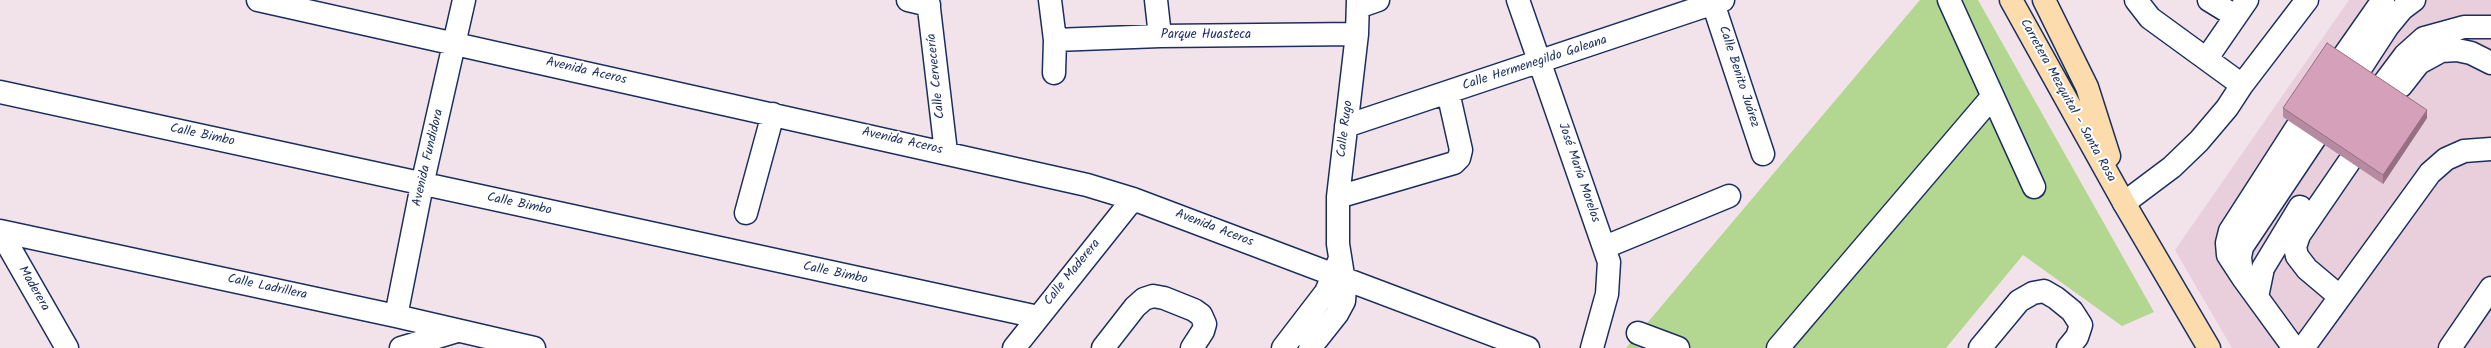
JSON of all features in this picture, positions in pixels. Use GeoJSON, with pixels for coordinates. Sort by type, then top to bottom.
{"type":"FeatureCollection","features":[{"type":"Feature","properties":{"kind":"main road","name":"Carretera Mezquital - Santa Rosa"},"geometry":{"type":"LineString","coordinates":[[2011,0],[2124,203],[2209,348]]}},
{"type":"Feature","properties":{"kind":"main road","name":"Carretera Mezquital - Santa Rosa"},"geometry":{"type":"LineString","coordinates":[[2044,0],[2087,87],[2124,203]]}},
{"type":"Feature","properties":{"kind":"street","name":"Avenida Aceros"},"geometry":{"type":"LineString","coordinates":[[258,0],[946,152],[1087,185],[1133,199],[1339,270],[1528,348]]}},
{"type":"Feature","properties":{"kind":"street","name":"Avenida Fundidora"},"geometry":{"type":"LineString","coordinates":[[396,316],[422,184],[464,0]]}},
{"type":"Feature","properties":{"kind":"street"},"geometry":{"type":"LineString","coordinates":[[908,0],[929,2]]}},
{"type":"Feature","properties":{"kind":"street"},"geometry":{"type":"LineString","coordinates":[[1050,0],[1055,40],[1054,73]]}},
{"type":"Feature","properties":{"kind":"street"},"geometry":{"type":"LineString","coordinates":[[1156,0],[1160,36]]}},
{"type":"Feature","properties":{"kind":"street","name":"José María Morelos"},"geometry":{"type":"LineString","coordinates":[[1518,0],[1609,262],[1610,278],[1592,348]]}},
{"type":"Feature","properties":{"kind":"street"},"geometry":{"type":"LineString","coordinates":[[1949,0],[2034,187]]}},
{"type":"Feature","properties":{"kind":"street"},"geometry":{"type":"LineString","coordinates":[[2136,0],[2150,18],[2207,58],[2242,85]]}},
{"type":"Feature","properties":{"kind":"street"},"geometry":{"type":"LineString","coordinates":[[2207,58],[2241,8],[2209,0]]}},
{"type":"Feature","properties":{"kind":"street"},"geometry":{"type":"LineString","coordinates":[[2124,203],[2172,167],[2199,141],[2227,108],[2242,85],[2307,0]]}},
{"type":"Feature","properties":{"kind":"street"},"geometry":{"type":"LineString","coordinates":[[2383,0],[2349,66],[2388,26],[2402,9],[2414,0]]}},
{"type":"Feature","properties":{"kind":"street","name":"Calle Hermenegildo Galeana"},"geometry":{"type":"LineString","coordinates":[[1346,126],[1717,1]]}},
{"type":"Feature","properties":{"kind":"street","name":"Calle Benito Juárez"},"geometry":{"type":"LineString","coordinates":[[1717,1],[1763,154]]}},
{"type":"Feature","properties":{"kind":"street","name":"Calle Cervecería"},"geometry":{"type":"LineString","coordinates":[[929,2],[946,152]]}},
{"type":"Feature","properties":{"kind":"street","name":"Calle Rugo"},"geometry":{"type":"LineString","coordinates":[[1310,348],[1338,314],[1344,301],[1339,270],[1337,223],[1338,197],[1357,34],[1365,2]]}},
{"type":"Feature","properties":{"kind":"street"},"geometry":{"type":"LineString","coordinates":[[2491,27],[2464,28],[2424,38],[2405,55],[2387,92],[2419,63],[2441,52],[2457,50],[2471,53],[2491,63]]}},
{"type":"Feature","properties":{"kind":"street","name":"Parque Huasteca"},"geometry":{"type":"LineString","coordinates":[[1055,40],[1160,36],[1357,34]]}},
{"type":"Feature","properties":{"kind":"street","name":"Calle Bimbo"},"geometry":{"type":"LineString","coordinates":[[0,92],[1038,317]]}},
{"type":"Feature","properties":{"kind":"street"},"geometry":{"type":"LineString","coordinates":[[1338,197],[1454,163],[1459,158],[1461,150],[1448,92]]}},
{"type":"Feature","properties":{"kind":"street"},"geometry":{"type":"LineString","coordinates":[[1778,348],[1992,97]]}},
{"type":"Feature","properties":{"kind":"street"},"geometry":{"type":"LineString","coordinates":[[746,212],[773,114]]}},
{"type":"Feature","properties":{"kind":"street"},"geometry":{"type":"LineString","coordinates":[[2294,348],[2228,255],[2227,243],[2230,231],[2306,133]]}},
{"type":"Feature","properties":{"kind":"street"},"geometry":{"type":"LineString","coordinates":[[2303,348],[2430,173],[2446,159],[2464,151],[2491,149]]}},
{"type":"Feature","properties":{"kind":"street"},"geometry":{"type":"LineString","coordinates":[[2257,297],[2263,268],[2269,255],[2343,157],[2300,235],[2295,247],[2297,256],[2307,268],[2340,296]]}},
{"type":"Feature","properties":{"kind":"street"},"geometry":{"type":"LineString","coordinates":[[1605,247],[1729,196]]}},
{"type":"Feature","properties":{"kind":"street","name":"Calle Maderera"},"geometry":{"type":"LineString","coordinates":[[1014,348],[1133,199]]}},
{"type":"Feature","properties":{"kind":"street","name":"Calle Ladrillera"},"geometry":{"type":"LineString","coordinates":[[0,231],[396,316],[534,348]]}},
{"type":"Feature","properties":{"kind":"street","name":"Maderera"},"geometry":{"type":"LineString","coordinates":[[0,231],[62,347]]}},
{"type":"Feature","properties":{"kind":"street"},"geometry":{"type":"LineString","coordinates":[[1283,348],[1326,292],[1339,270]]}},
{"type":"Feature","properties":{"kind":"street"},"geometry":{"type":"LineString","coordinates":[[2450,348],[2491,288]]}},
{"type":"Feature","properties":{"kind":"street"},"geometry":{"type":"LineString","coordinates":[[1980,348],[2019,301],[2033,293],[2044,291],[2056,298],[2072,311],[2081,325],[2077,337],[2068,348]]}},
{"type":"Feature","properties":{"kind":"street"},"geometry":{"type":"LineString","coordinates":[[1104,348],[1135,307],[1144,298],[1153,296],[1164,298],[1194,310],[1201,315],[1205,324],[1204,331],[1192,348]]}},
{"type":"Feature","properties":{"kind":"street"},"geometry":{"type":"LineString","coordinates":[[401,348],[458,331]]}},
{"type":"Feature","properties":{"kind":"street"},"geometry":{"type":"LineString","coordinates":[[1638,332],[1678,348]]}},
{"type":"Feature","properties":{"kind":"shaded area"},"geometry":{"type":"Polygon","coordinates":[[[2349,0],[2491,0],[2491,348],[2232,348],[2175,250],[2349,0]]]}},
{"type":"Feature","properties":{"kind":"green space"},"geometry":{"type":"Polygon","coordinates":[[[1920,0],[1978,0],[2154,312],[2122,326],[2023,255],[1946,348],[1626,348],[1920,0]]]}},
{"type":"Feature","properties":{"kind":"building"},"geometry":{"type":"Polygon","coordinates":[[[2327,43],[2427,110],[2383,175],[2283,108],[2327,43]]]}}]}
